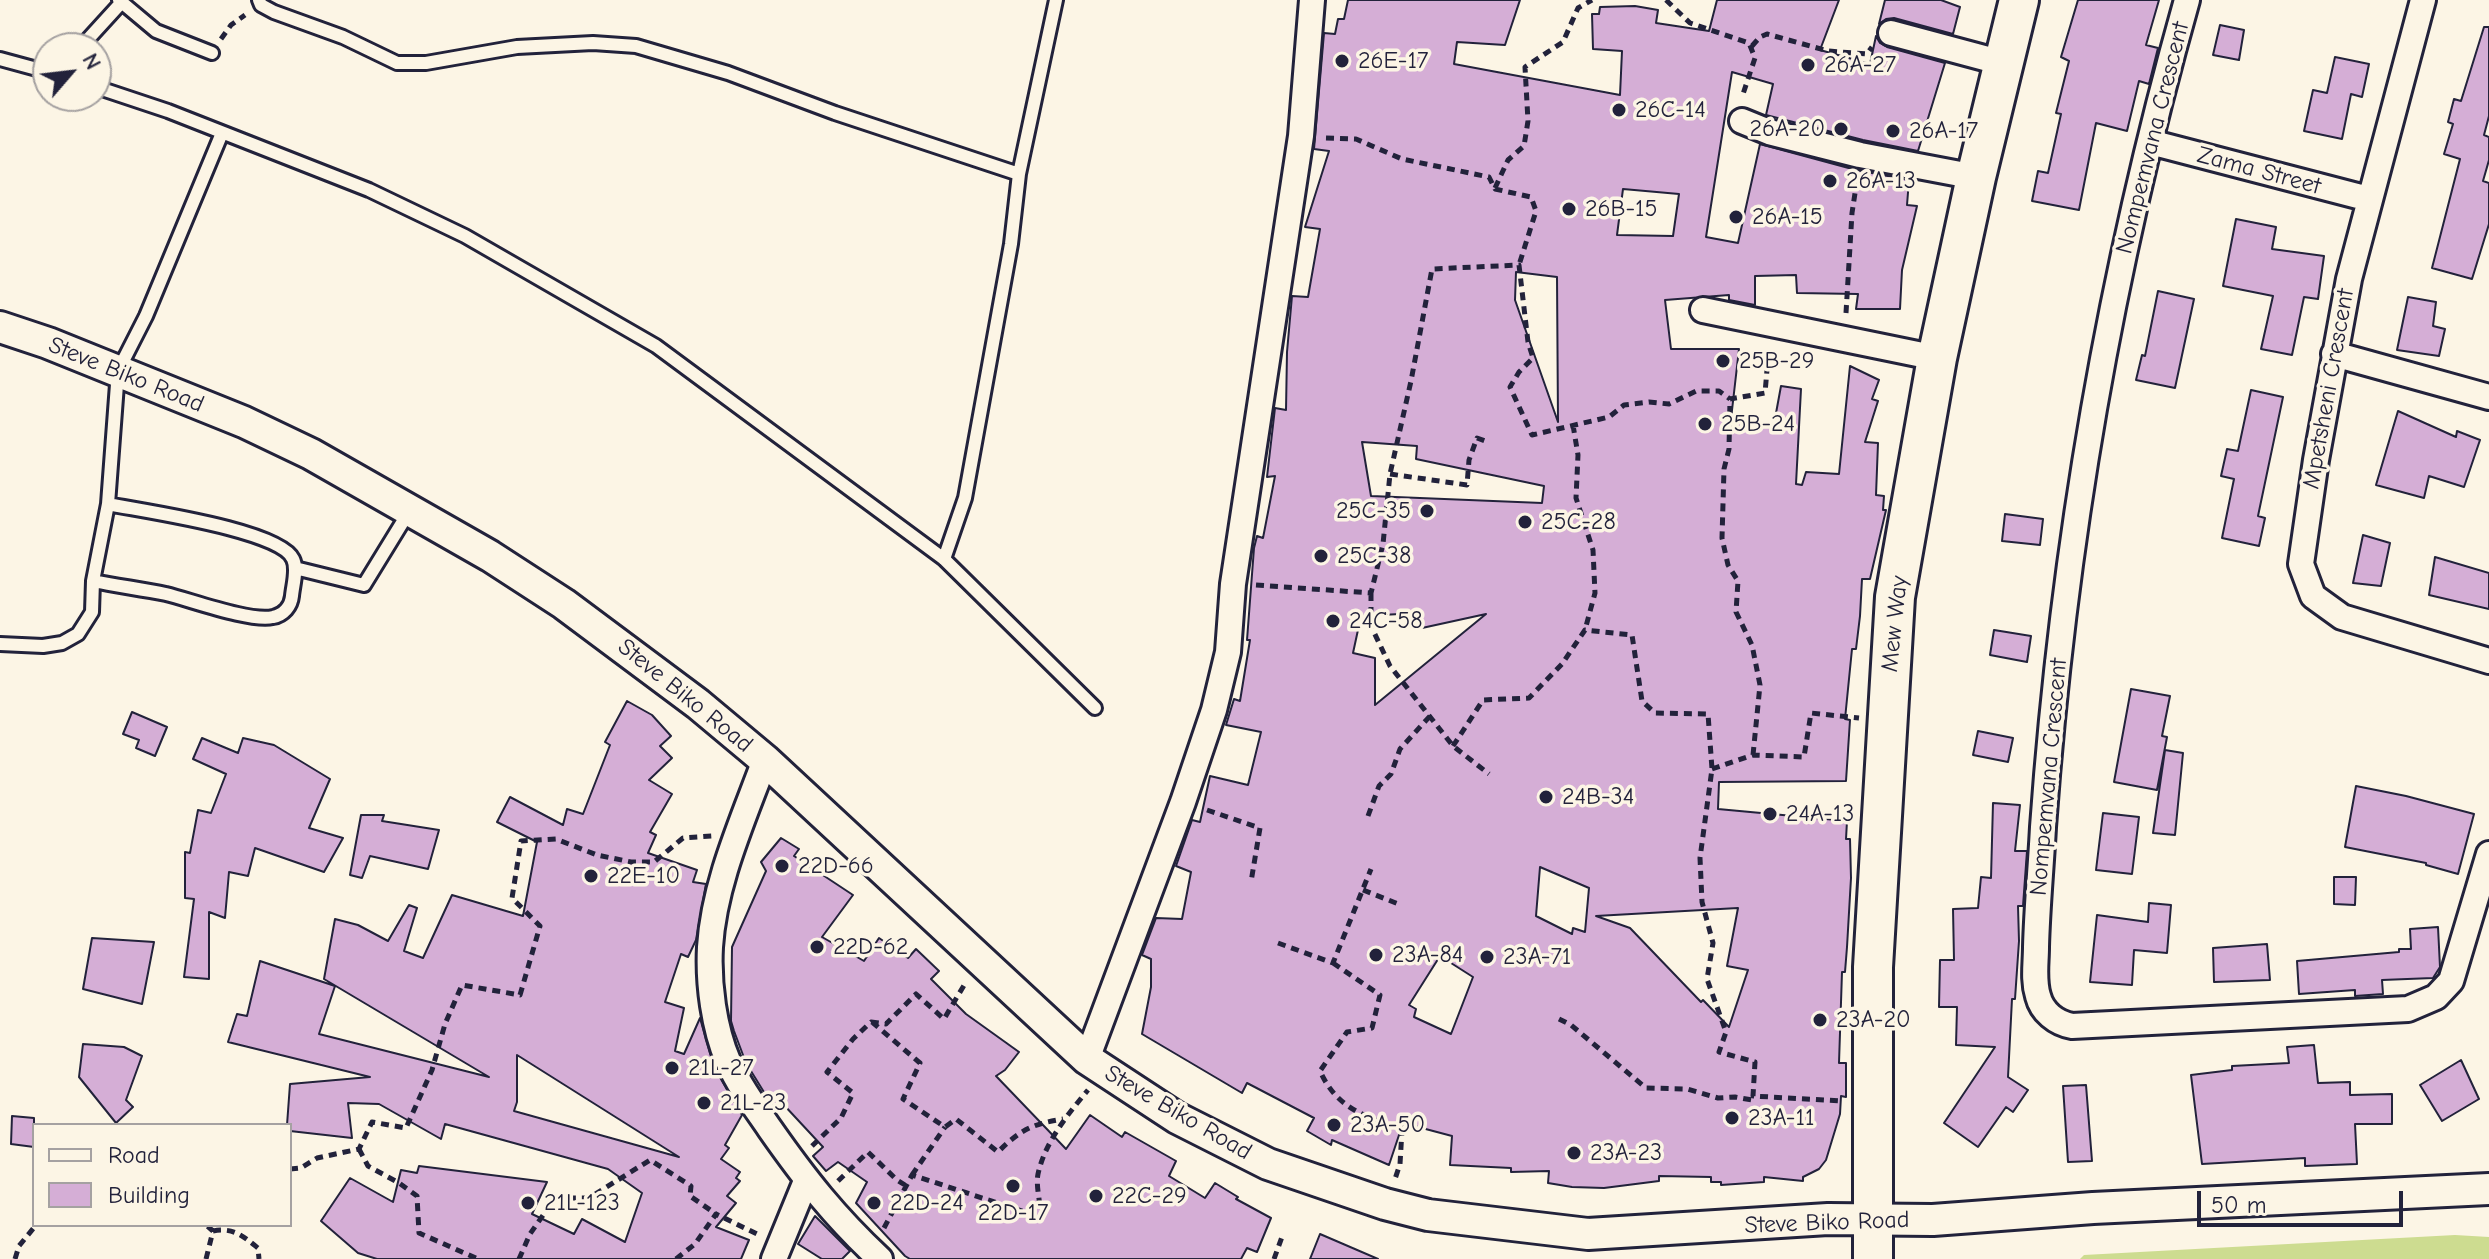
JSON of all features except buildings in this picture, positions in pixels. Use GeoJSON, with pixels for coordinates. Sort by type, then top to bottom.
{"type":"FeatureCollection","features":[{"type":"Feature","properties":{"kind":"main road","name":"Mew Way"},"geometry":{"type":"LineString","coordinates":[[1873,1259],[1873,967],[1895,597],[1937,358],[2019,0]]}},
{"type":"Feature","properties":{"kind":"street"},"geometry":{"type":"LineString","coordinates":[[1096,1065],[1214,710],[1228,652],[1233,584],[1301,136],[1312,0]]}},
{"type":"Feature","properties":{"kind":"street","name":"Nompemvana Crescent"},"geometry":{"type":"LineString","coordinates":[[2187,0],[2150,142],[2103,361],[2065,594],[2051,714],[2037,925],[2035,980],[2042,1005],[2055,1020],[2072,1026],[2300,1016],[2416,1007],[2436,997],[2451,981],[2489,854]]}},
{"type":"Feature","properties":{"kind":"street","name":"Mpetsheni Crescent"},"geometry":{"type":"LineString","coordinates":[[2423,0],[2369,199],[2334,354],[2301,564],[2313,596],[2342,617],[2489,661]]}},
{"type":"Feature","properties":{"kind":"street"},"geometry":{"type":"LineString","coordinates":[[1891,33],[2003,63]]}},
{"type":"Feature","properties":{"kind":"street"},"geometry":{"type":"LineString","coordinates":[[1742,121],[1769,132],[1860,155],[1976,177]]}},
{"type":"Feature","properties":{"kind":"street","name":"Zama Street"},"geometry":{"type":"LineString","coordinates":[[2150,142],[2369,199]]}},
{"type":"Feature","properties":{"kind":"street"},"geometry":{"type":"LineString","coordinates":[[1703,310],[1937,358]]}},
{"type":"Feature","properties":{"kind":"street","name":"Steve Biko Road"},"geometry":{"type":"LineString","coordinates":[[0,327],[244,422],[311,454],[490,556],[583,617],[698,704],[765,760],[1096,1065],[1146,1099],[1235,1150],[1268,1164],[1385,1204],[1428,1215],[1588,1234],[1828,1219],[1933,1220],[2136,1205],[2489,1189]]}},
{"type":"Feature","properties":{"kind":"street"},"geometry":{"type":"LineString","coordinates":[[2334,354],[2489,397]]}},
{"type":"Feature","properties":{"kind":"street"},"geometry":{"type":"LineString","coordinates":[[765,760],[723,877],[714,917],[710,947],[712,992],[720,1037],[738,1082],[806,1179],[840,1222],[874,1254]]}},
{"type":"Feature","properties":{"kind":"street"},"geometry":{"type":"LineString","coordinates":[[776,1252],[806,1179]]}},
{"type":"Feature","properties":{"kind":"lane"},"geometry":{"type":"LineString","coordinates":[[944,559],[965,498],[1011,244],[1019,174],[1056,0]]}},
{"type":"Feature","properties":{"kind":"lane"},"geometry":{"type":"LineString","coordinates":[[94,32],[120,1],[156,31],[212,53]]}},
{"type":"Feature","properties":{"kind":"lane"},"geometry":{"type":"LineString","coordinates":[[260,2],[285,17],[343,37],[397,63],[426,63],[517,47],[593,43],[636,46],[728,73],[835,113],[1019,174]]}},
{"type":"Feature","properties":{"kind":"lane"},"geometry":{"type":"LineString","coordinates":[[0,59],[32,68]]}},
{"type":"Feature","properties":{"kind":"lane"},"geometry":{"type":"LineString","coordinates":[[112,92],[301,161],[369,190],[465,236],[656,346],[944,559],[1095,708]]}},
{"type":"Feature","properties":{"kind":"lane"},"geometry":{"type":"LineString","coordinates":[[0,644],[43,646],[62,643],[78,634],[92,612],[93,581],[108,504],[118,371],[146,316],[222,133]]}},
{"type":"Feature","properties":{"kind":"lane"},"geometry":{"type":"LineString","coordinates":[[93,581],[270,618],[279,616],[291,602],[295,568],[294,560],[286,550],[240,531],[108,504]]}},
{"type":"Feature","properties":{"kind":"lane"},"geometry":{"type":"LineString","coordinates":[[295,568],[364,585],[410,510]]}},
{"type":"Feature","properties":{"kind":"path"},"geometry":{"type":"LineString","coordinates":[[1495,189],[1508,160],[1524,146],[1528,121],[1525,67],[1563,42],[1578,8],[1592,0]]}},
{"type":"Feature","properties":{"kind":"path"},"geometry":{"type":"LineString","coordinates":[[1666,0],[1690,23],[1744,40],[1752,46],[1755,58],[1739,106],[1742,121]]}},
{"type":"Feature","properties":{"kind":"path"},"geometry":{"type":"LineString","coordinates":[[212,53],[231,25],[260,2]]}},
{"type":"Feature","properties":{"kind":"path"},"geometry":{"type":"LineString","coordinates":[[1752,46],[1767,34],[1828,51],[1867,54],[1891,33]]}},
{"type":"Feature","properties":{"kind":"path"},"geometry":{"type":"LineString","coordinates":[[1301,136],[1356,139],[1402,159],[1489,177],[1495,189]]}},
{"type":"Feature","properties":{"kind":"path"},"geometry":{"type":"LineString","coordinates":[[1846,338],[1851,228],[1860,155]]}},
{"type":"Feature","properties":{"kind":"path"},"geometry":{"type":"LineString","coordinates":[[1495,189],[1531,197],[1536,211],[1519,265],[1528,342],[1533,358],[1510,387],[1530,438],[1609,417],[1624,405],[1649,402],[1669,404],[1696,391],[1719,391],[1730,399],[1765,393],[1771,322]]}},
{"type":"Feature","properties":{"kind":"path"},"geometry":{"type":"LineString","coordinates":[[1489,774],[1453,746],[1390,666],[1371,626],[1371,593],[1383,544],[1390,474],[1432,269],[1519,265]]}},
{"type":"Feature","properties":{"kind":"path"},"geometry":{"type":"LineString","coordinates":[[1730,399],[1722,538],[1728,565],[1738,581],[1736,612],[1752,645],[1760,685],[1753,755]]}},
{"type":"Feature","properties":{"kind":"path"},"geometry":{"type":"LineString","coordinates":[[1453,746],[1483,700],[1529,698],[1562,664],[1585,630],[1595,593],[1593,550],[1576,498],[1578,455],[1573,425]]}},
{"type":"Feature","properties":{"kind":"path"},"geometry":{"type":"LineString","coordinates":[[1390,474],[1467,485],[1469,460],[1477,438],[1485,441]]}},
{"type":"Feature","properties":{"kind":"path"},"geometry":{"type":"LineString","coordinates":[[1233,584],[1371,593]]}},
{"type":"Feature","properties":{"kind":"path"},"geometry":{"type":"LineString","coordinates":[[1559,1019],[1571,1025],[1646,1088],[1687,1089],[1718,1098],[1752,1100],[1755,1062],[1719,1052],[1726,1032],[1707,979],[1713,943],[1702,902],[1700,858],[1712,769],[1708,714],[1655,713],[1642,701],[1632,635],[1585,630]]}},
{"type":"Feature","properties":{"kind":"path"},"geometry":{"type":"LineString","coordinates":[[1712,769],[1753,755],[1804,757],[1811,713],[1862,719]]}},
{"type":"Feature","properties":{"kind":"path"},"geometry":{"type":"LineString","coordinates":[[1368,816],[1379,786],[1391,774],[1400,749],[1430,716]]}},
{"type":"Feature","properties":{"kind":"path"},"geometry":{"type":"LineString","coordinates":[[1183,802],[1260,828],[1251,882]]}},
{"type":"Feature","properties":{"kind":"path"},"geometry":{"type":"LineString","coordinates":[[359,1149],[372,1122],[406,1128],[432,1070],[445,1024],[462,985],[520,995],[540,926],[512,898],[521,841],[556,839],[597,855],[631,862],[654,862],[683,838],[740,831]]}},
{"type":"Feature","properties":{"kind":"path"},"geometry":{"type":"LineString","coordinates":[[1333,963],[1371,869]]}},
{"type":"Feature","properties":{"kind":"path"},"geometry":{"type":"LineString","coordinates":[[1363,890],[1401,905]]}},
{"type":"Feature","properties":{"kind":"path"},"geometry":{"type":"LineString","coordinates":[[1278,943],[1333,963],[1380,995],[1372,1028],[1347,1032],[1320,1071],[1329,1091],[1359,1113],[1402,1130],[1400,1164],[1385,1204]]}},
{"type":"Feature","properties":{"kind":"path"},"geometry":{"type":"LineString","coordinates":[[871,1022],[886,1024],[916,994],[944,1019],[980,959]]}},
{"type":"Feature","properties":{"kind":"path"},"geometry":{"type":"LineString","coordinates":[[871,1022],[827,1072],[853,1093],[806,1179],[842,1178],[868,1152],[905,1185]]}},
{"type":"Feature","properties":{"kind":"path"},"geometry":{"type":"LineString","coordinates":[[871,1022],[920,1063],[903,1099],[945,1127]]}},
{"type":"Feature","properties":{"kind":"path"},"geometry":{"type":"LineString","coordinates":[[912,1175],[1025,1212],[1040,1207],[1038,1174],[1064,1119],[1096,1065]]}},
{"type":"Feature","properties":{"kind":"path"},"geometry":{"type":"LineString","coordinates":[[1753,1096],[1841,1101]]}},
{"type":"Feature","properties":{"kind":"path"},"geometry":{"type":"LineString","coordinates":[[874,1254],[905,1185],[945,1127],[956,1119],[998,1152],[1019,1131],[1038,1123],[1064,1119]]}},
{"type":"Feature","properties":{"kind":"path"},"geometry":{"type":"LineString","coordinates":[[292,1169],[301,1168],[317,1158],[359,1149]]}},
{"type":"Feature","properties":{"kind":"path"},"geometry":{"type":"LineString","coordinates":[[359,1149],[368,1166],[417,1196],[419,1233],[478,1259]]}},
{"type":"Feature","properties":{"kind":"path"},"geometry":{"type":"LineString","coordinates":[[519,1259],[530,1234],[555,1198],[589,1198],[650,1160],[691,1186],[690,1196],[776,1252]]}},
{"type":"Feature","properties":{"kind":"path"},"geometry":{"type":"LineString","coordinates":[[676,1259],[695,1244],[716,1214]]}},
{"type":"Feature","properties":{"kind":"path"},"geometry":{"type":"LineString","coordinates":[[15,1259],[19,1246],[34,1227]]}},
{"type":"Feature","properties":{"kind":"path"},"geometry":{"type":"LineString","coordinates":[[208,1227],[213,1231]]}},
{"type":"Feature","properties":{"kind":"path"},"geometry":{"type":"LineString","coordinates":[[213,1231],[226,1228],[239,1233],[258,1248],[259,1259]]}},
{"type":"Feature","properties":{"kind":"path"},"geometry":{"type":"LineString","coordinates":[[206,1259],[213,1231]]}},
{"type":"Feature","properties":{"kind":"path"},"geometry":{"type":"LineString","coordinates":[[1274,1259],[1283,1234]]}},
{"type":"Feature","properties":{"kind":"green space"},"geometry":{"type":"Polygon","coordinates":[[[2455,1235],[2489,1237],[2489,1259],[2080,1259],[2084,1255],[2455,1235]]]}},
{"type":"Feature","properties":{"kind":"place","name":"26E-17"},"geometry":{"type":"Point","coordinates":[1342,61]}},
{"type":"Feature","properties":{"kind":"place","name":"26A-27"},"geometry":{"type":"Point","coordinates":[1808,65]}},
{"type":"Feature","properties":{"kind":"place","name":"26C-14"},"geometry":{"type":"Point","coordinates":[1619,110]}},
{"type":"Feature","properties":{"kind":"place","name":"26A-20"},"geometry":{"type":"Point","coordinates":[1841,129]}},
{"type":"Feature","properties":{"kind":"place","name":"26A-17"},"geometry":{"type":"Point","coordinates":[1893,131]}},
{"type":"Feature","properties":{"kind":"place","name":"26A-13"},"geometry":{"type":"Point","coordinates":[1830,181]}},
{"type":"Feature","properties":{"kind":"place","name":"26B-15"},"geometry":{"type":"Point","coordinates":[1569,209]}},
{"type":"Feature","properties":{"kind":"place","name":"26A-15"},"geometry":{"type":"Point","coordinates":[1736,217]}},
{"type":"Feature","properties":{"kind":"place","name":"25B-29"},"geometry":{"type":"Point","coordinates":[1723,361]}},
{"type":"Feature","properties":{"kind":"place","name":"25B-24"},"geometry":{"type":"Point","coordinates":[1705,424]}},
{"type":"Feature","properties":{"kind":"place","name":"25C-35"},"geometry":{"type":"Point","coordinates":[1427,511]}},
{"type":"Feature","properties":{"kind":"place","name":"25C-28"},"geometry":{"type":"Point","coordinates":[1525,522]}},
{"type":"Feature","properties":{"kind":"place","name":"25C-38"},"geometry":{"type":"Point","coordinates":[1321,556]}},
{"type":"Feature","properties":{"kind":"place","name":"24C-58"},"geometry":{"type":"Point","coordinates":[1333,621]}},
{"type":"Feature","properties":{"kind":"place","name":"24B-34"},"geometry":{"type":"Point","coordinates":[1546,797]}},
{"type":"Feature","properties":{"kind":"place","name":"24A-13"},"geometry":{"type":"Point","coordinates":[1770,814]}},
{"type":"Feature","properties":{"kind":"place","name":"22D-66"},"geometry":{"type":"Point","coordinates":[782,866]}},
{"type":"Feature","properties":{"kind":"place","name":"22E-10"},"geometry":{"type":"Point","coordinates":[591,876]}},
{"type":"Feature","properties":{"kind":"place","name":"22D-62"},"geometry":{"type":"Point","coordinates":[817,947]}},
{"type":"Feature","properties":{"kind":"place","name":"23A-84"},"geometry":{"type":"Point","coordinates":[1376,955]}},
{"type":"Feature","properties":{"kind":"place","name":"23A-71"},"geometry":{"type":"Point","coordinates":[1487,957]}},
{"type":"Feature","properties":{"kind":"place","name":"23A-20"},"geometry":{"type":"Point","coordinates":[1820,1020]}},
{"type":"Feature","properties":{"kind":"place","name":"21L-27"},"geometry":{"type":"Point","coordinates":[672,1068]}},
{"type":"Feature","properties":{"kind":"place","name":"21L-23"},"geometry":{"type":"Point","coordinates":[704,1103]}},
{"type":"Feature","properties":{"kind":"place","name":"23A-11"},"geometry":{"type":"Point","coordinates":[1732,1118]}},
{"type":"Feature","properties":{"kind":"place","name":"23A-50"},"geometry":{"type":"Point","coordinates":[1334,1125]}},
{"type":"Feature","properties":{"kind":"place","name":"23A-23"},"geometry":{"type":"Point","coordinates":[1574,1153]}},
{"type":"Feature","properties":{"kind":"place","name":"22D-17"},"geometry":{"type":"Point","coordinates":[1013,1186]}},
{"type":"Feature","properties":{"kind":"place","name":"22C-29"},"geometry":{"type":"Point","coordinates":[1096,1196]}},
{"type":"Feature","properties":{"kind":"place","name":"21L-123"},"geometry":{"type":"Point","coordinates":[528,1203]}},
{"type":"Feature","properties":{"kind":"place","name":"22D-24"},"geometry":{"type":"Point","coordinates":[874,1203]}}]}
